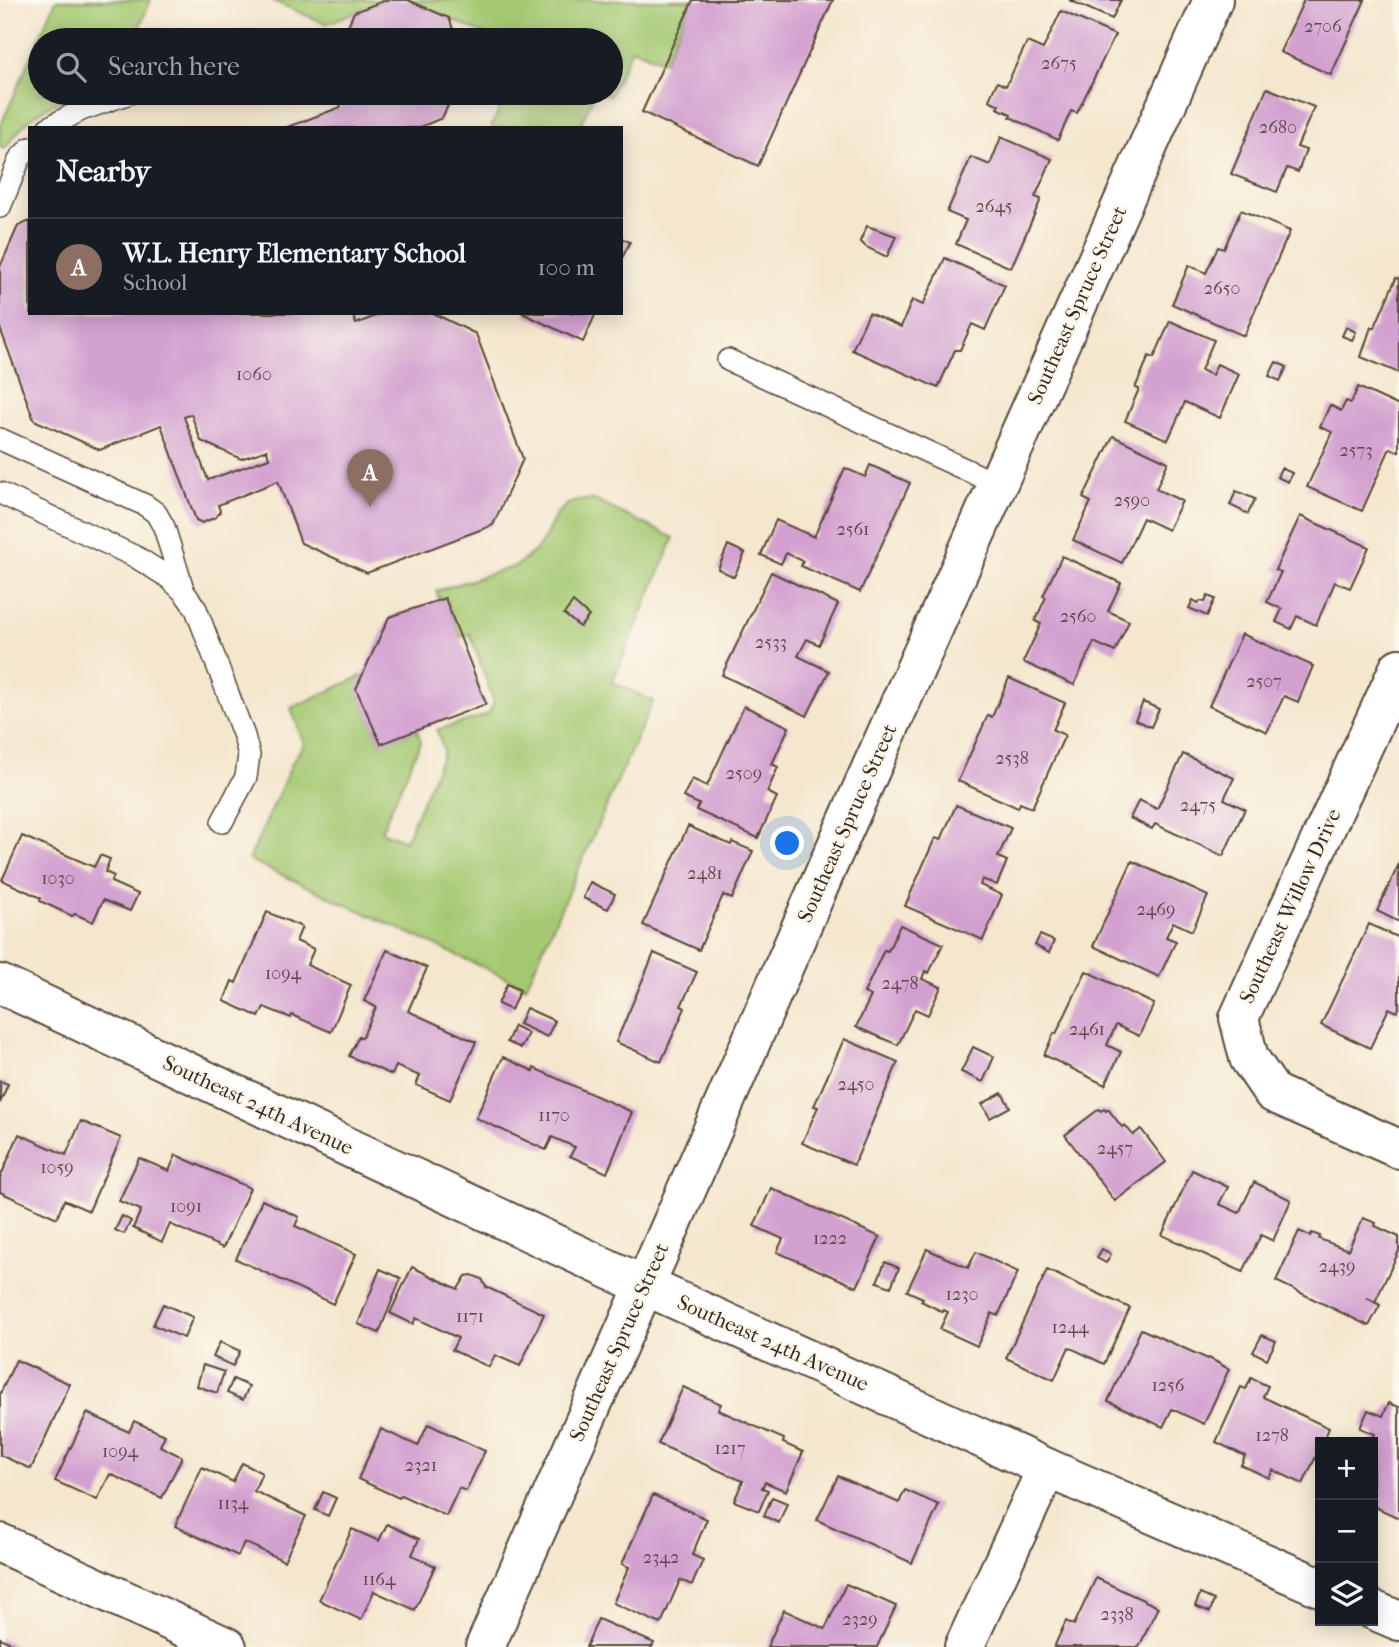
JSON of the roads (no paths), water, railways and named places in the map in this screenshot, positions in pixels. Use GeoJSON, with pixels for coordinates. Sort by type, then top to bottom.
{"type":"FeatureCollection","features":[{"type":"Feature","properties":{"kind":"street","name":"Southeast Spruce Street"},"geometry":{"type":"LineString","coordinates":[[485,1647],[828,863],[1213,0]]}},
{"type":"Feature","properties":{"kind":"street","name":"Southeast Willow Drive"},"geometry":{"type":"LineString","coordinates":[[1399,668],[1391,706],[1239,1018],[1249,1058],[1273,1093],[1399,1149]]}},
{"type":"Feature","properties":{"kind":"street","name":"Southeast 24th Avenue"},"geometry":{"type":"LineString","coordinates":[[0,984],[645,1285],[1047,1468],[1315,1585]]}},
{"type":"Feature","properties":{"kind":"street"},"geometry":{"type":"LineString","coordinates":[[964,1647],[1047,1468]]}},
{"type":"Feature","properties":{"kind":"street"},"geometry":{"type":"LineString","coordinates":[[0,1543],[227,1647]]}},
{"type":"Feature","properties":{"kind":"street"},"geometry":{"type":"LineString","coordinates":[[1378,1612],[1399,1621]]}},
{"type":"Feature","properties":{"kind":"lane"},"geometry":{"type":"LineString","coordinates":[[52,126],[95,105]]}},
{"type":"Feature","properties":{"kind":"lane"},"geometry":{"type":"LineString","coordinates":[[0,207],[20,158],[28,150]]}},
{"type":"Feature","properties":{"kind":"lane"},"geometry":{"type":"LineString","coordinates":[[728,360],[997,484]]}},
{"type":"Feature","properties":{"kind":"lane"},"geometry":{"type":"LineString","coordinates":[[0,439],[145,505],[156,513],[164,527],[184,592]]}},
{"type":"Feature","properties":{"kind":"lane"},"geometry":{"type":"LineString","coordinates":[[0,493],[136,556],[168,577],[184,592],[196,609],[249,755],[246,777],[222,822]]}},
{"type":"Feature","properties":{"kind":"place","name":"W.L. Henry Elementary School"},"geometry":{"type":"Point","coordinates":[370,507]}}]}
